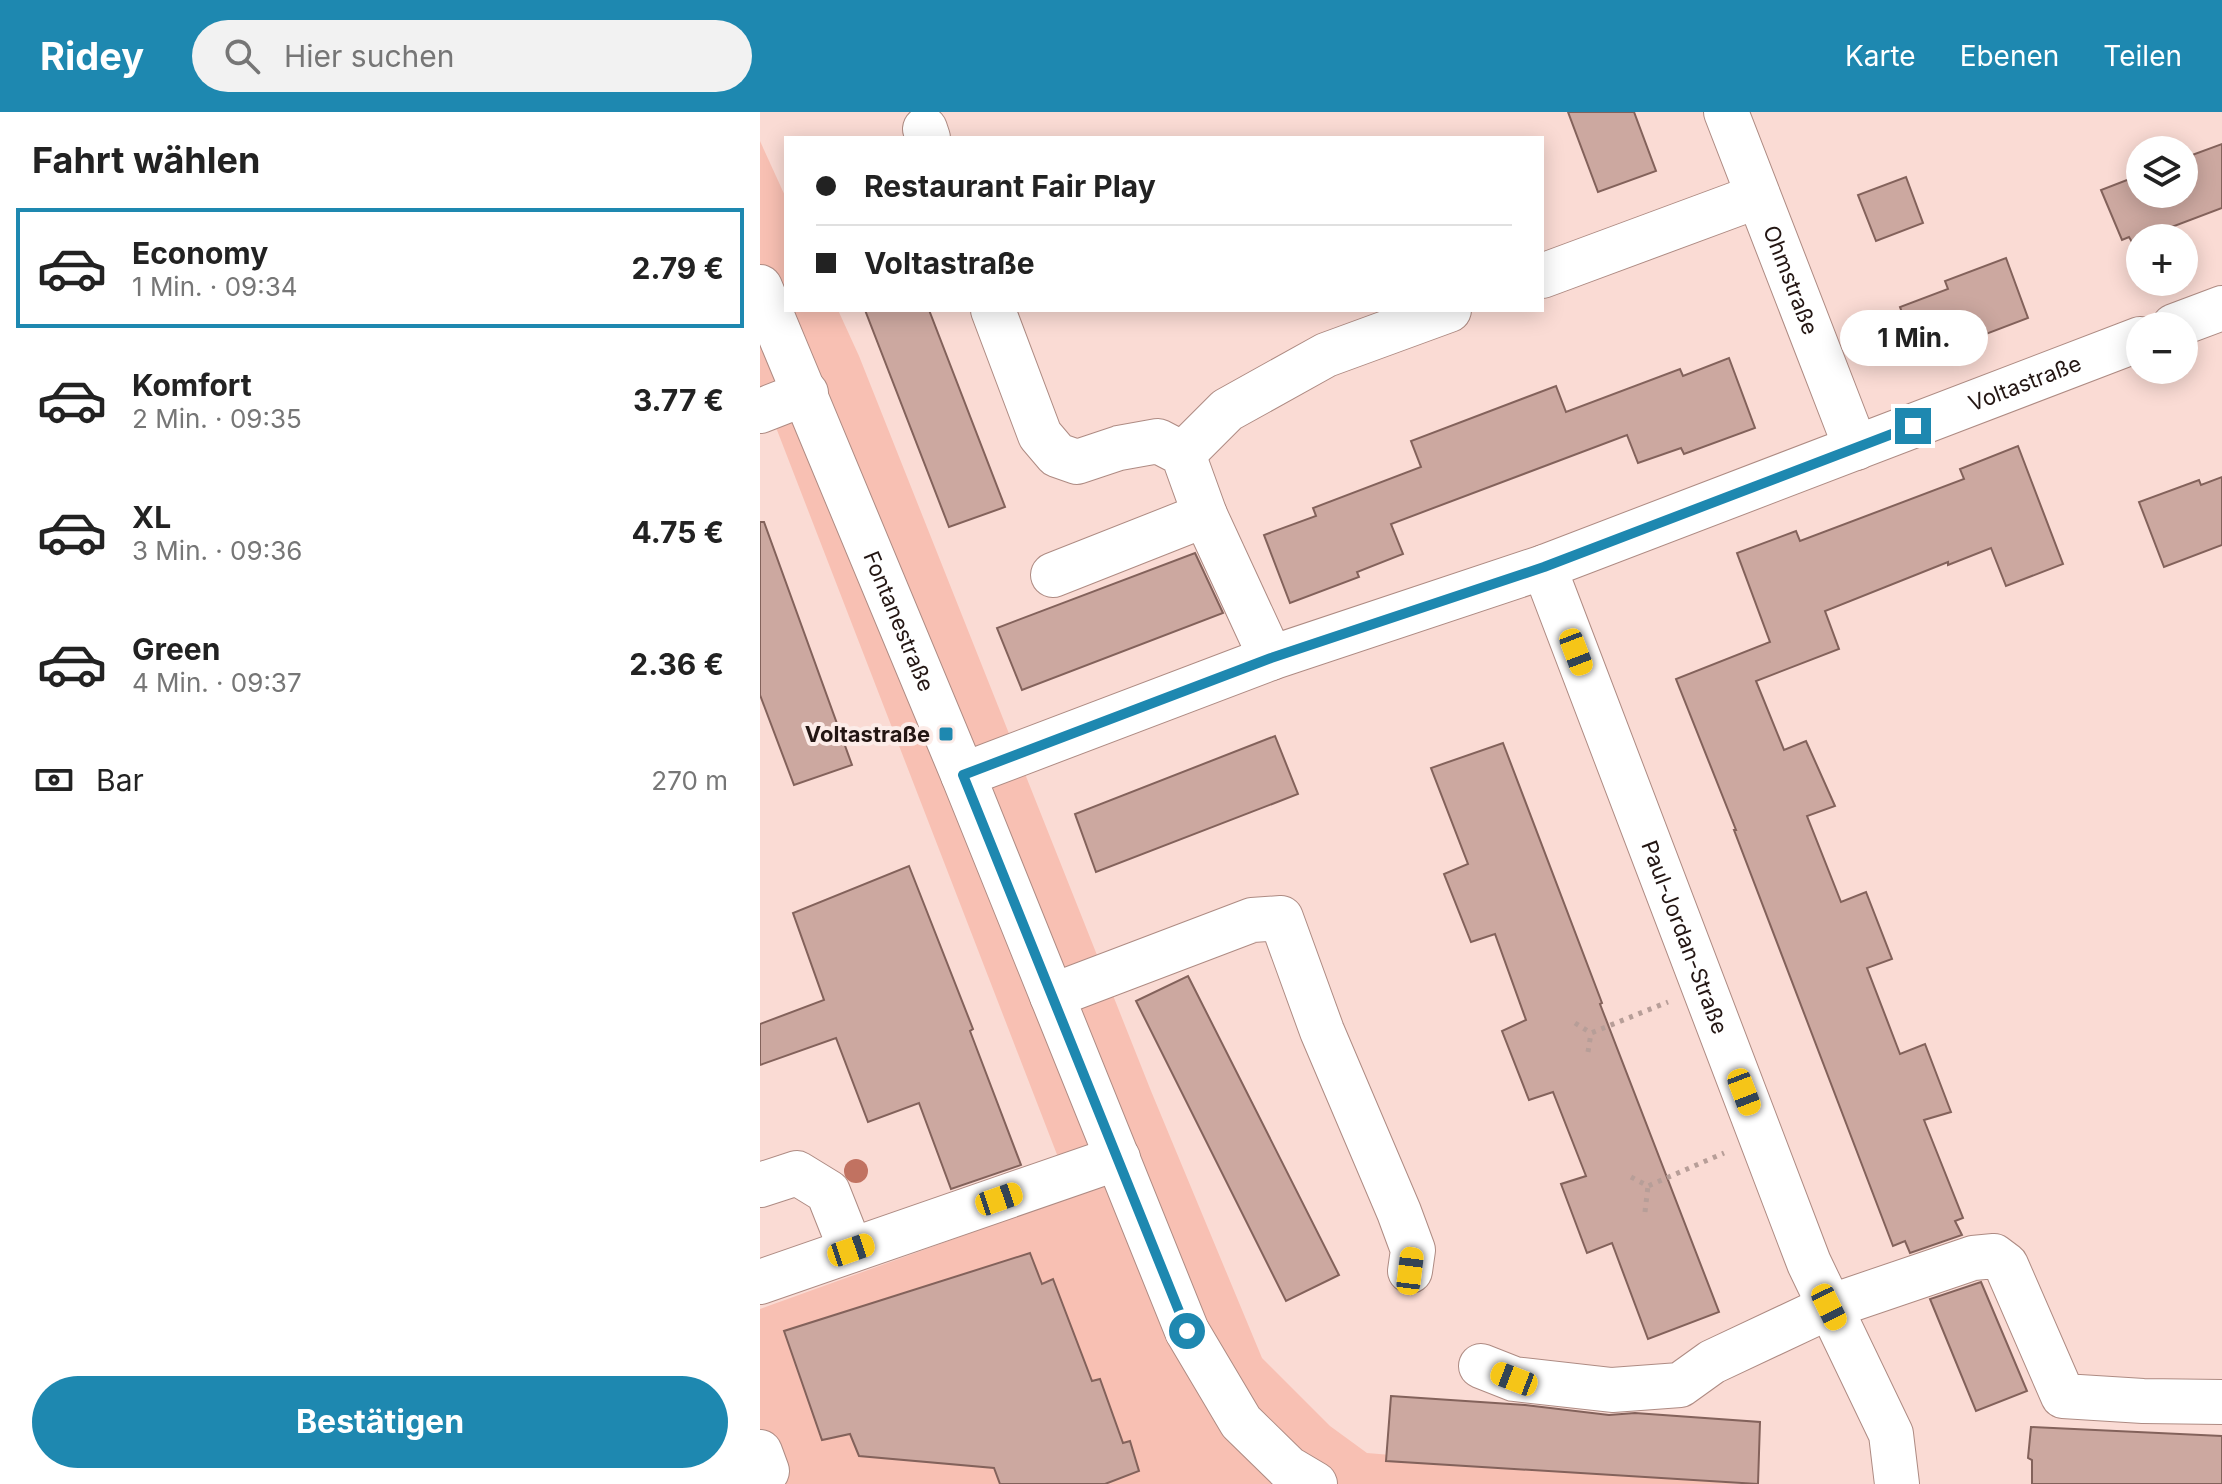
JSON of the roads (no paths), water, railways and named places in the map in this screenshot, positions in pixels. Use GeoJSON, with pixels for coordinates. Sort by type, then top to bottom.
{"type":"FeatureCollection","features":[{"type":"Feature","properties":{"kind":"street","name":"Ohmstraße"},"geometry":{"type":"LineString","coordinates":[[1726,112],[1856,448]]}},
{"type":"Feature","properties":{"kind":"street"},"geometry":{"type":"LineString","coordinates":[[1544,275],[1758,196]]}},
{"type":"Feature","properties":{"kind":"street","name":"Fontanestraße"},"geometry":{"type":"LineString","coordinates":[[760,287],[963,775],[1187,1331],[1241,1422],[1302,1476]]}},
{"type":"Feature","properties":{"kind":"street"},"geometry":{"type":"LineString","coordinates":[[2198,317],[2222,308]]}},
{"type":"Feature","properties":{"kind":"street"},"geometry":{"type":"LineString","coordinates":[[994,312],[1040,435],[1057,455],[1077,462],[1119,448],[1158,441],[1183,454],[1205,515],[1271,658]]}},
{"type":"Feature","properties":{"kind":"street"},"geometry":{"type":"LineString","coordinates":[[1183,454],[1227,410],[1326,355],[1444,312]]}},
{"type":"Feature","properties":{"kind":"street","name":"Voltastraße"},"geometry":{"type":"LineString","coordinates":[[963,775],[1271,658],[1544,567],[2126,344]]}},
{"type":"Feature","properties":{"kind":"street"},"geometry":{"type":"LineString","coordinates":[[760,411],[806,393]]}},
{"type":"Feature","properties":{"kind":"street"},"geometry":{"type":"LineString","coordinates":[[1053,575],[1205,515]]}},
{"type":"Feature","properties":{"kind":"street","name":"Paul-Jordan-Straße"},"geometry":{"type":"LineString","coordinates":[[1544,567],[1702,989],[1809,1263],[1891,1434],[1897,1484]]}},
{"type":"Feature","properties":{"kind":"street"},"geometry":{"type":"LineString","coordinates":[[1052,996],[1252,920],[1281,918],[1322,1031],[1404,1225],[1413,1250],[1410,1271]]}},
{"type":"Feature","properties":{"kind":"street"},"geometry":{"type":"LineString","coordinates":[[760,1282],[1118,1158]]}},
{"type":"Feature","properties":{"kind":"street"},"geometry":{"type":"LineString","coordinates":[[760,1185],[797,1173],[828,1192],[851,1250]]}},
{"type":"Feature","properties":{"kind":"street"},"geometry":{"type":"LineString","coordinates":[[1481,1366],[1514,1379],[1612,1390],[1680,1385],[1712,1362],[1829,1307],[1973,1258],[1994,1256],[2006,1265],[2063,1396],[2222,1402]]}},
{"type":"Feature","properties":{"kind":"place","name":"Voltastraße"},"geometry":{"type":"Point","coordinates":[946,734]}}]}
